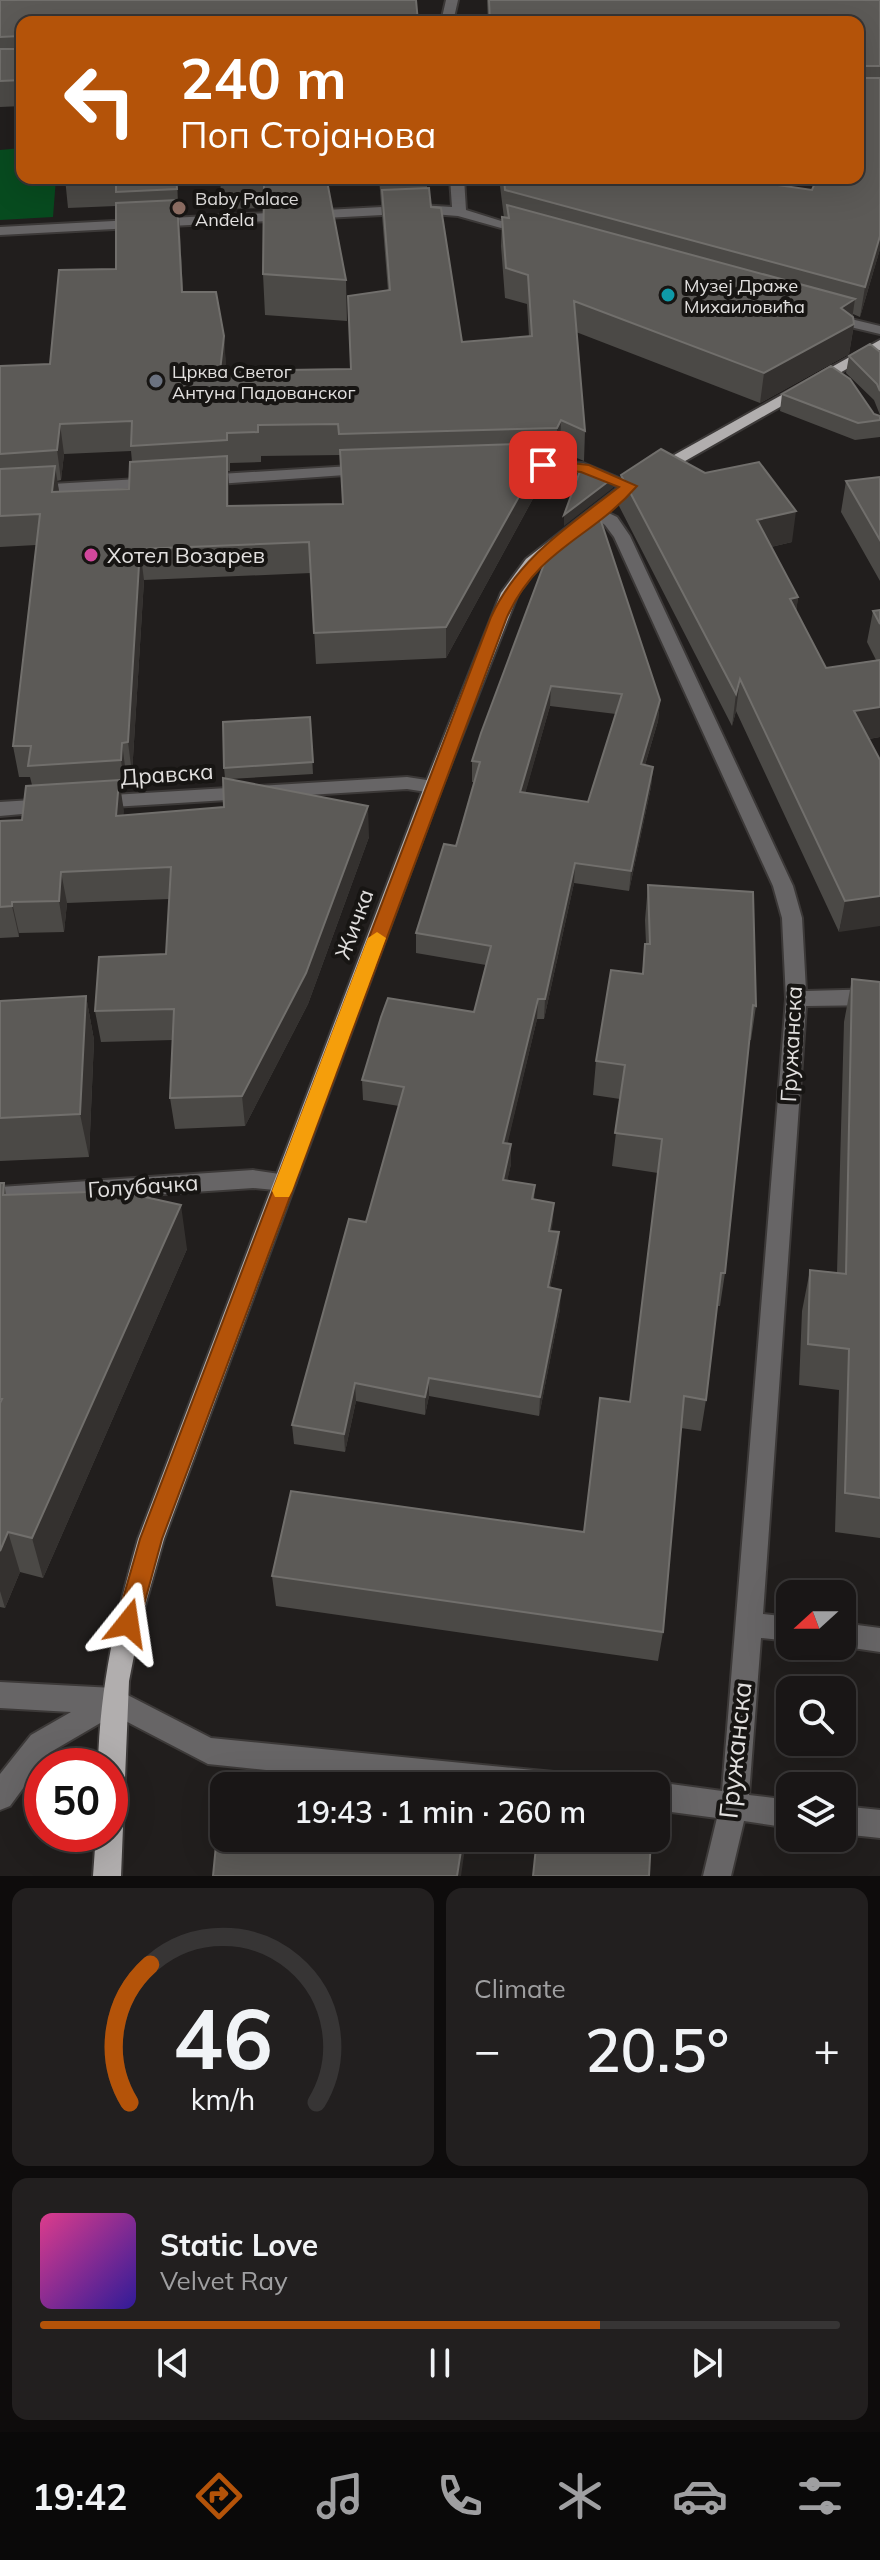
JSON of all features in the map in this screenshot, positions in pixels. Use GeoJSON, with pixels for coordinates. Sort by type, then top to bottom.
{"type":"FeatureCollection","features":[{"type":"Feature","properties":{"kind":"main road","name":"Жичка"},"geometry":{"type":"LineString","coordinates":[[107,1876],[113,1814],[114,1701],[128,1623],[151,1539],[433,787],[510,593],[532,563],[630,486],[880,344]]}},
{"type":"Feature","properties":{"kind":"street"},"geometry":{"type":"LineString","coordinates":[[457,184],[459,212]]}},
{"type":"Feature","properties":{"kind":"street"},"geometry":{"type":"LineString","coordinates":[[0,231],[420,209],[459,212],[549,237]]}},
{"type":"Feature","properties":{"kind":"street"},"geometry":{"type":"LineString","coordinates":[[818,314],[880,330]]}},
{"type":"Feature","properties":{"kind":"street"},"geometry":{"type":"LineString","coordinates":[[831,374],[850,385]]}},
{"type":"Feature","properties":{"kind":"street"},"geometry":{"type":"LineString","coordinates":[[501,466],[583,468],[630,486]]}},
{"type":"Feature","properties":{"kind":"street"},"geometry":{"type":"LineString","coordinates":[[0,492],[392,470]]}},
{"type":"Feature","properties":{"kind":"street","name":"Гружанска"},"geometry":{"type":"LineString","coordinates":[[596,512],[611,521],[622,536],[783,886],[792,918],[796,999],[734,1805],[717,1876]]}},
{"type":"Feature","properties":{"kind":"street","name":"Дравска"},"geometry":{"type":"LineString","coordinates":[[0,809],[407,783],[433,787]]}},
{"type":"Feature","properties":{"kind":"street"},"geometry":{"type":"LineString","coordinates":[[796,999],[880,997]]}},
{"type":"Feature","properties":{"kind":"street","name":"Голубачка"},"geometry":{"type":"LineString","coordinates":[[0,1196],[253,1179],[285,1182]]}},
{"type":"Feature","properties":{"kind":"street"},"geometry":{"type":"LineString","coordinates":[[748,1624],[776,1627]]}},
{"type":"Feature","properties":{"kind":"street"},"geometry":{"type":"LineString","coordinates":[[856,1637],[880,1640]]}},
{"type":"Feature","properties":{"kind":"street"},"geometry":{"type":"LineString","coordinates":[[0,1695],[114,1701],[208,1751],[416,1772]]}},
{"type":"Feature","properties":{"kind":"street"},"geometry":{"type":"LineString","coordinates":[[0,1796],[40,1744],[114,1701]]}},
{"type":"Feature","properties":{"kind":"street"},"geometry":{"type":"LineString","coordinates":[[670,1798],[776,1812]]}},
{"type":"Feature","properties":{"kind":"street"},"geometry":{"type":"LineString","coordinates":[[856,1821],[880,1824]]}},
{"type":"Feature","properties":{"kind":"green space"},"geometry":{"type":"Polygon","coordinates":[[[16,149],[16,184],[56,184],[53,217],[0,220],[0,150],[16,149]]]}},
{"type":"Feature","properties":{"kind":"building"},"geometry":{"type":"Polygon","coordinates":[[[0,0],[416,0],[417,16],[16,16],[16,36],[0,37],[0,0]]]}},
{"type":"Feature","properties":{"kind":"building"},"geometry":{"type":"Polygon","coordinates":[[[489,0],[880,0],[880,66],[864,66],[864,16],[490,16],[489,0]]]}},
{"type":"Feature","properties":{"kind":"building"},"geometry":{"type":"Polygon","coordinates":[[[0,49],[16,49],[16,80],[0,81],[0,49]]]}},
{"type":"Feature","properties":{"kind":"building"},"geometry":{"type":"Polygon","coordinates":[[[864,78],[880,78],[880,236],[865,287],[505,190],[504,184],[770,184],[812,190],[814,184],[864,184],[864,78]]]}},
{"type":"Feature","properties":{"kind":"building"},"geometry":{"type":"Polygon","coordinates":[[[116,184],[177,184],[177,189],[116,192],[116,184]]]}},
{"type":"Feature","properties":{"kind":"building"},"geometry":{"type":"Polygon","coordinates":[[[264,184],[328,184],[346,280],[263,274],[264,184]]]}},
{"type":"Feature","properties":{"kind":"building"},"geometry":{"type":"Polygon","coordinates":[[[429,188],[431,207],[441,208],[462,342],[532,336],[528,275],[506,268],[502,217],[509,218],[507,205],[855,299],[841,308],[853,317],[854,324],[764,373],[574,301],[585,431],[561,420],[557,428],[339,434],[338,424],[258,425],[258,432],[227,433],[227,440],[131,446],[132,421],[60,424],[57,450],[0,454],[0,366],[50,364],[59,270],[116,269],[116,203],[177,200],[182,292],[216,292],[224,336],[220,371],[351,369],[348,296],[390,290],[382,190],[429,188]]]}},
{"type":"Feature","properties":{"kind":"building"},"geometry":{"type":"Polygon","coordinates":[[[870,344],[880,352],[880,391],[849,356],[870,344]]]}},
{"type":"Feature","properties":{"kind":"building"},"geometry":{"type":"Polygon","coordinates":[[[831,366],[850,379],[880,420],[858,423],[782,394],[831,366]]]}},
{"type":"Feature","properties":{"kind":"building"},"geometry":{"type":"Polygon","coordinates":[[[549,443],[446,627],[314,633],[309,542],[140,549],[128,742],[122,743],[121,760],[28,766],[31,746],[13,746],[40,514],[0,516],[0,469],[55,466],[52,492],[129,489],[130,462],[227,456],[227,506],[343,504],[340,450],[549,443]]]}},
{"type":"Feature","properties":{"kind":"building"},"geometry":{"type":"Polygon","coordinates":[[[661,449],[705,473],[759,462],[796,511],[757,520],[798,597],[790,599],[826,668],[880,660],[880,707],[854,711],[880,760],[880,896],[845,901],[740,679],[736,694],[621,475],[661,449]]]}},
{"type":"Feature","properties":{"kind":"building"},"geometry":{"type":"Polygon","coordinates":[[[585,466],[614,477],[564,515],[581,468],[585,466]]]}},
{"type":"Feature","properties":{"kind":"building"},"geometry":{"type":"Polygon","coordinates":[[[880,477],[880,540],[846,481],[880,477]]]}},
{"type":"Feature","properties":{"kind":"building"},"geometry":{"type":"Polygon","coordinates":[[[596,506],[660,700],[641,764],[653,767],[631,871],[575,863],[545,999],[538,999],[503,1143],[511,1144],[503,1180],[535,1185],[532,1199],[554,1203],[549,1231],[559,1232],[548,1287],[561,1290],[540,1397],[429,1378],[425,1397],[355,1383],[344,1434],[292,1425],[349,1219],[366,1222],[404,1087],[362,1080],[388,998],[474,1012],[491,946],[416,933],[444,844],[456,846],[480,762],[472,761],[553,540],[596,506]],[[551,686],[520,792],[588,802],[622,694],[551,686]]]}},
{"type":"Feature","properties":{"kind":"building"},"geometry":{"type":"Polygon","coordinates":[[[880,610],[880,624],[873,611],[880,610]]]}},
{"type":"Feature","properties":{"kind":"building"},"geometry":{"type":"Polygon","coordinates":[[[310,717],[313,762],[224,768],[223,722],[310,717]]]}},
{"type":"Feature","properties":{"kind":"building"},"geometry":{"type":"Polygon","coordinates":[[[223,778],[368,806],[306,973],[242,1096],[170,1098],[174,1009],[95,1011],[99,957],[166,954],[171,867],[61,872],[59,901],[12,902],[12,906],[0,907],[0,821],[22,820],[26,786],[119,780],[116,816],[224,807],[223,778]]]}},
{"type":"Feature","properties":{"kind":"building"},"geometry":{"type":"Polygon","coordinates":[[[648,885],[753,892],[756,1006],[753,1005],[725,1273],[721,1273],[706,1400],[684,1396],[663,1632],[272,1576],[291,1491],[584,1532],[600,1398],[630,1402],[662,1139],[615,1133],[625,1065],[596,1061],[611,970],[643,974],[645,944],[650,944],[648,885]]]}},
{"type":"Feature","properties":{"kind":"building"},"geometry":{"type":"Polygon","coordinates":[[[852,979],[880,982],[880,1498],[845,1493],[849,1349],[808,1344],[810,1270],[846,1274],[852,979]]]}},
{"type":"Feature","properties":{"kind":"building"},"geometry":{"type":"Polygon","coordinates":[[[86,996],[80,1114],[0,1118],[0,1001],[86,996]]]}},
{"type":"Feature","properties":{"kind":"building"},"geometry":{"type":"Polygon","coordinates":[[[0,1183],[4,1183],[3,1195],[118,1191],[181,1205],[32,1538],[8,1532],[0,1551],[2,1399],[0,1183]]]}},
{"type":"Feature","properties":{"kind":"building"},"geometry":{"type":"Polygon","coordinates":[[[215,1852],[461,1852],[457,1876],[213,1876],[215,1852]]]}},
{"type":"Feature","properties":{"kind":"building"},"geometry":{"type":"Polygon","coordinates":[[[536,1852],[650,1852],[649,1876],[533,1876],[536,1852]]]}},
{"type":"Feature","properties":{"kind":"slow traffic"},"geometry":{"type":"LineString","coordinates":[[282,1191],[377,938]]}},
{"type":"Feature","properties":{"kind":"place","name":"Baby Palace Anđela"},"geometry":{"type":"Point","coordinates":[179,208]}},
{"type":"Feature","properties":{"kind":"place","name":"Музеј Драже Михаиловића"},"geometry":{"type":"Point","coordinates":[668,295]}},
{"type":"Feature","properties":{"kind":"place","name":"Црква Светог Антуна Падованског"},"geometry":{"type":"Point","coordinates":[156,381]}},
{"type":"Feature","properties":{"kind":"place","name":"Хотел Возарев"},"geometry":{"type":"Point","coordinates":[91,555]}},
{"type":"Feature","properties":{"kind":"route"},"geometry":{"type":"LineString","coordinates":[[128,1623],[151,1539],[499,617],[510,593],[532,563],[630,486],[583,468],[543,465]]}}]}
